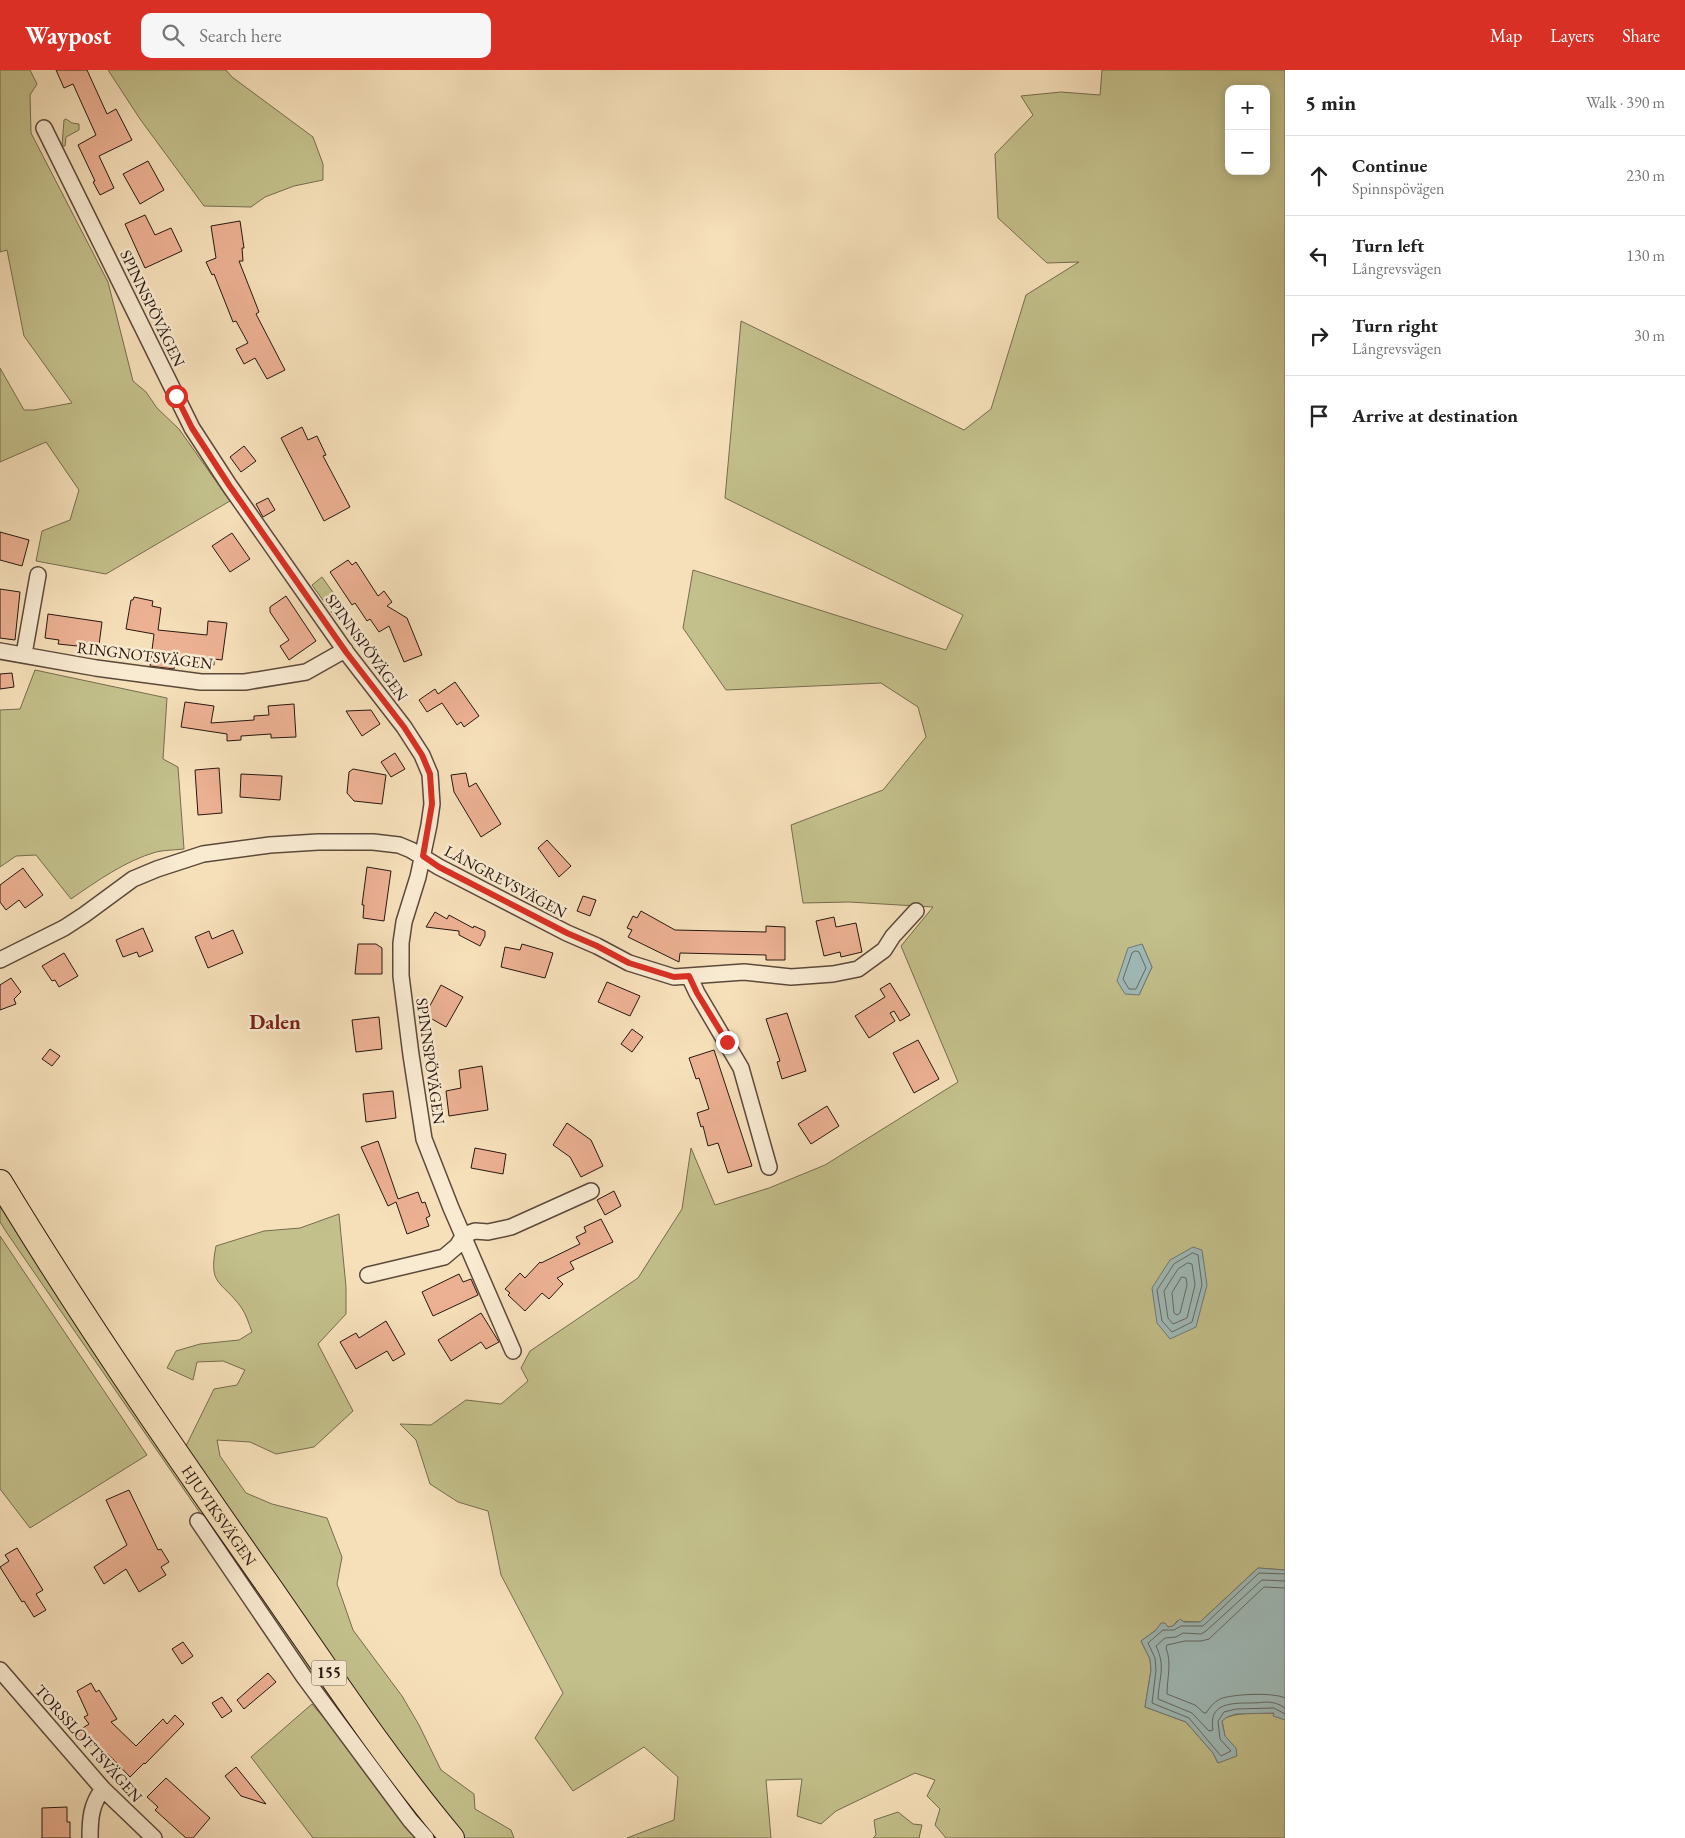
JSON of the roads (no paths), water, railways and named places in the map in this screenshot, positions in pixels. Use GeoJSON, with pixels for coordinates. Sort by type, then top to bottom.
{"type":"FeatureCollection","features":[{"type":"Feature","properties":{"kind":"main road","name":"HJUVIKSVÄGEN"},"geometry":{"type":"LineString","coordinates":[[0,1182],[99,1338],[225,1524],[366,1725],[452,1838]]}},
{"type":"Feature","properties":{"kind":"street","name":"SPINNSPÖVÄGEN"},"geometry":{"type":"LineString","coordinates":[[44,128],[192,428],[229,485],[345,650],[404,727],[422,755],[430,774],[432,804],[423,856],[404,922],[401,943],[401,976],[412,1064],[424,1139],[451,1208],[513,1350]]}},
{"type":"Feature","properties":{"kind":"street"},"geometry":{"type":"LineString","coordinates":[[24,654],[38,575]]}},
{"type":"Feature","properties":{"kind":"street","name":"RINGNOTSVÄGEN"},"geometry":{"type":"LineString","coordinates":[[0,651],[96,668],[201,682],[238,682],[306,672],[345,650]]}},
{"type":"Feature","properties":{"kind":"street","name":"LÅNGREVSVÄGEN"},"geometry":{"type":"LineString","coordinates":[[0,960],[64,928],[84,916],[133,879],[156,869],[203,854],[270,845],[318,842],[372,842],[399,845],[567,933],[629,963],[674,977],[744,972],[791,978],[833,974],[858,969],[884,950],[893,936],[916,911]]}},
{"type":"Feature","properties":{"kind":"street"},"geometry":{"type":"LineString","coordinates":[[689,976],[741,1068],[770,1167]]}},
{"type":"Feature","properties":{"kind":"street"},"geometry":{"type":"LineString","coordinates":[[368,1275],[444,1256],[457,1246],[464,1235],[475,1231],[488,1232],[511,1227],[592,1191]]}},
{"type":"Feature","properties":{"kind":"street"},"geometry":{"type":"LineString","coordinates":[[198,1521],[304,1677],[410,1820],[426,1838]]}},
{"type":"Feature","properties":{"kind":"street","name":"TORSSLOTTSVÄGEN"},"geometry":{"type":"LineString","coordinates":[[0,1670],[103,1789],[154,1838]]}},
{"type":"Feature","properties":{"kind":"street"},"geometry":{"type":"LineString","coordinates":[[90,1838],[92,1810],[103,1789]]}},
{"type":"Feature","properties":{"kind":"water"},"geometry":{"type":"Polygon","coordinates":[[[1142,944],[1152,967],[1139,995],[1125,994],[1117,981],[1128,948],[1142,944]]]}},
{"type":"Feature","properties":{"kind":"water"},"geometry":{"type":"Polygon","coordinates":[[[1193,1247],[1202,1250],[1207,1285],[1196,1327],[1170,1339],[1157,1323],[1152,1288],[1170,1260],[1193,1247]]]}},
{"type":"Feature","properties":{"kind":"water"},"geometry":{"type":"Polygon","coordinates":[[[1258,1568],[1285,1570],[1285,1720],[1273,1716],[1274,1713],[1236,1714],[1227,1717],[1222,1721],[1225,1736],[1236,1748],[1237,1756],[1218,1763],[1213,1753],[1186,1722],[1145,1707],[1151,1670],[1150,1659],[1141,1641],[1156,1630],[1161,1623],[1165,1623],[1168,1627],[1173,1626],[1180,1619],[1184,1622],[1200,1622],[1258,1568]]]}},
{"type":"Feature","properties":{"kind":"district","name":"Dalen"},"geometry":{"type":"Point","coordinates":[275,1022]}}]}
